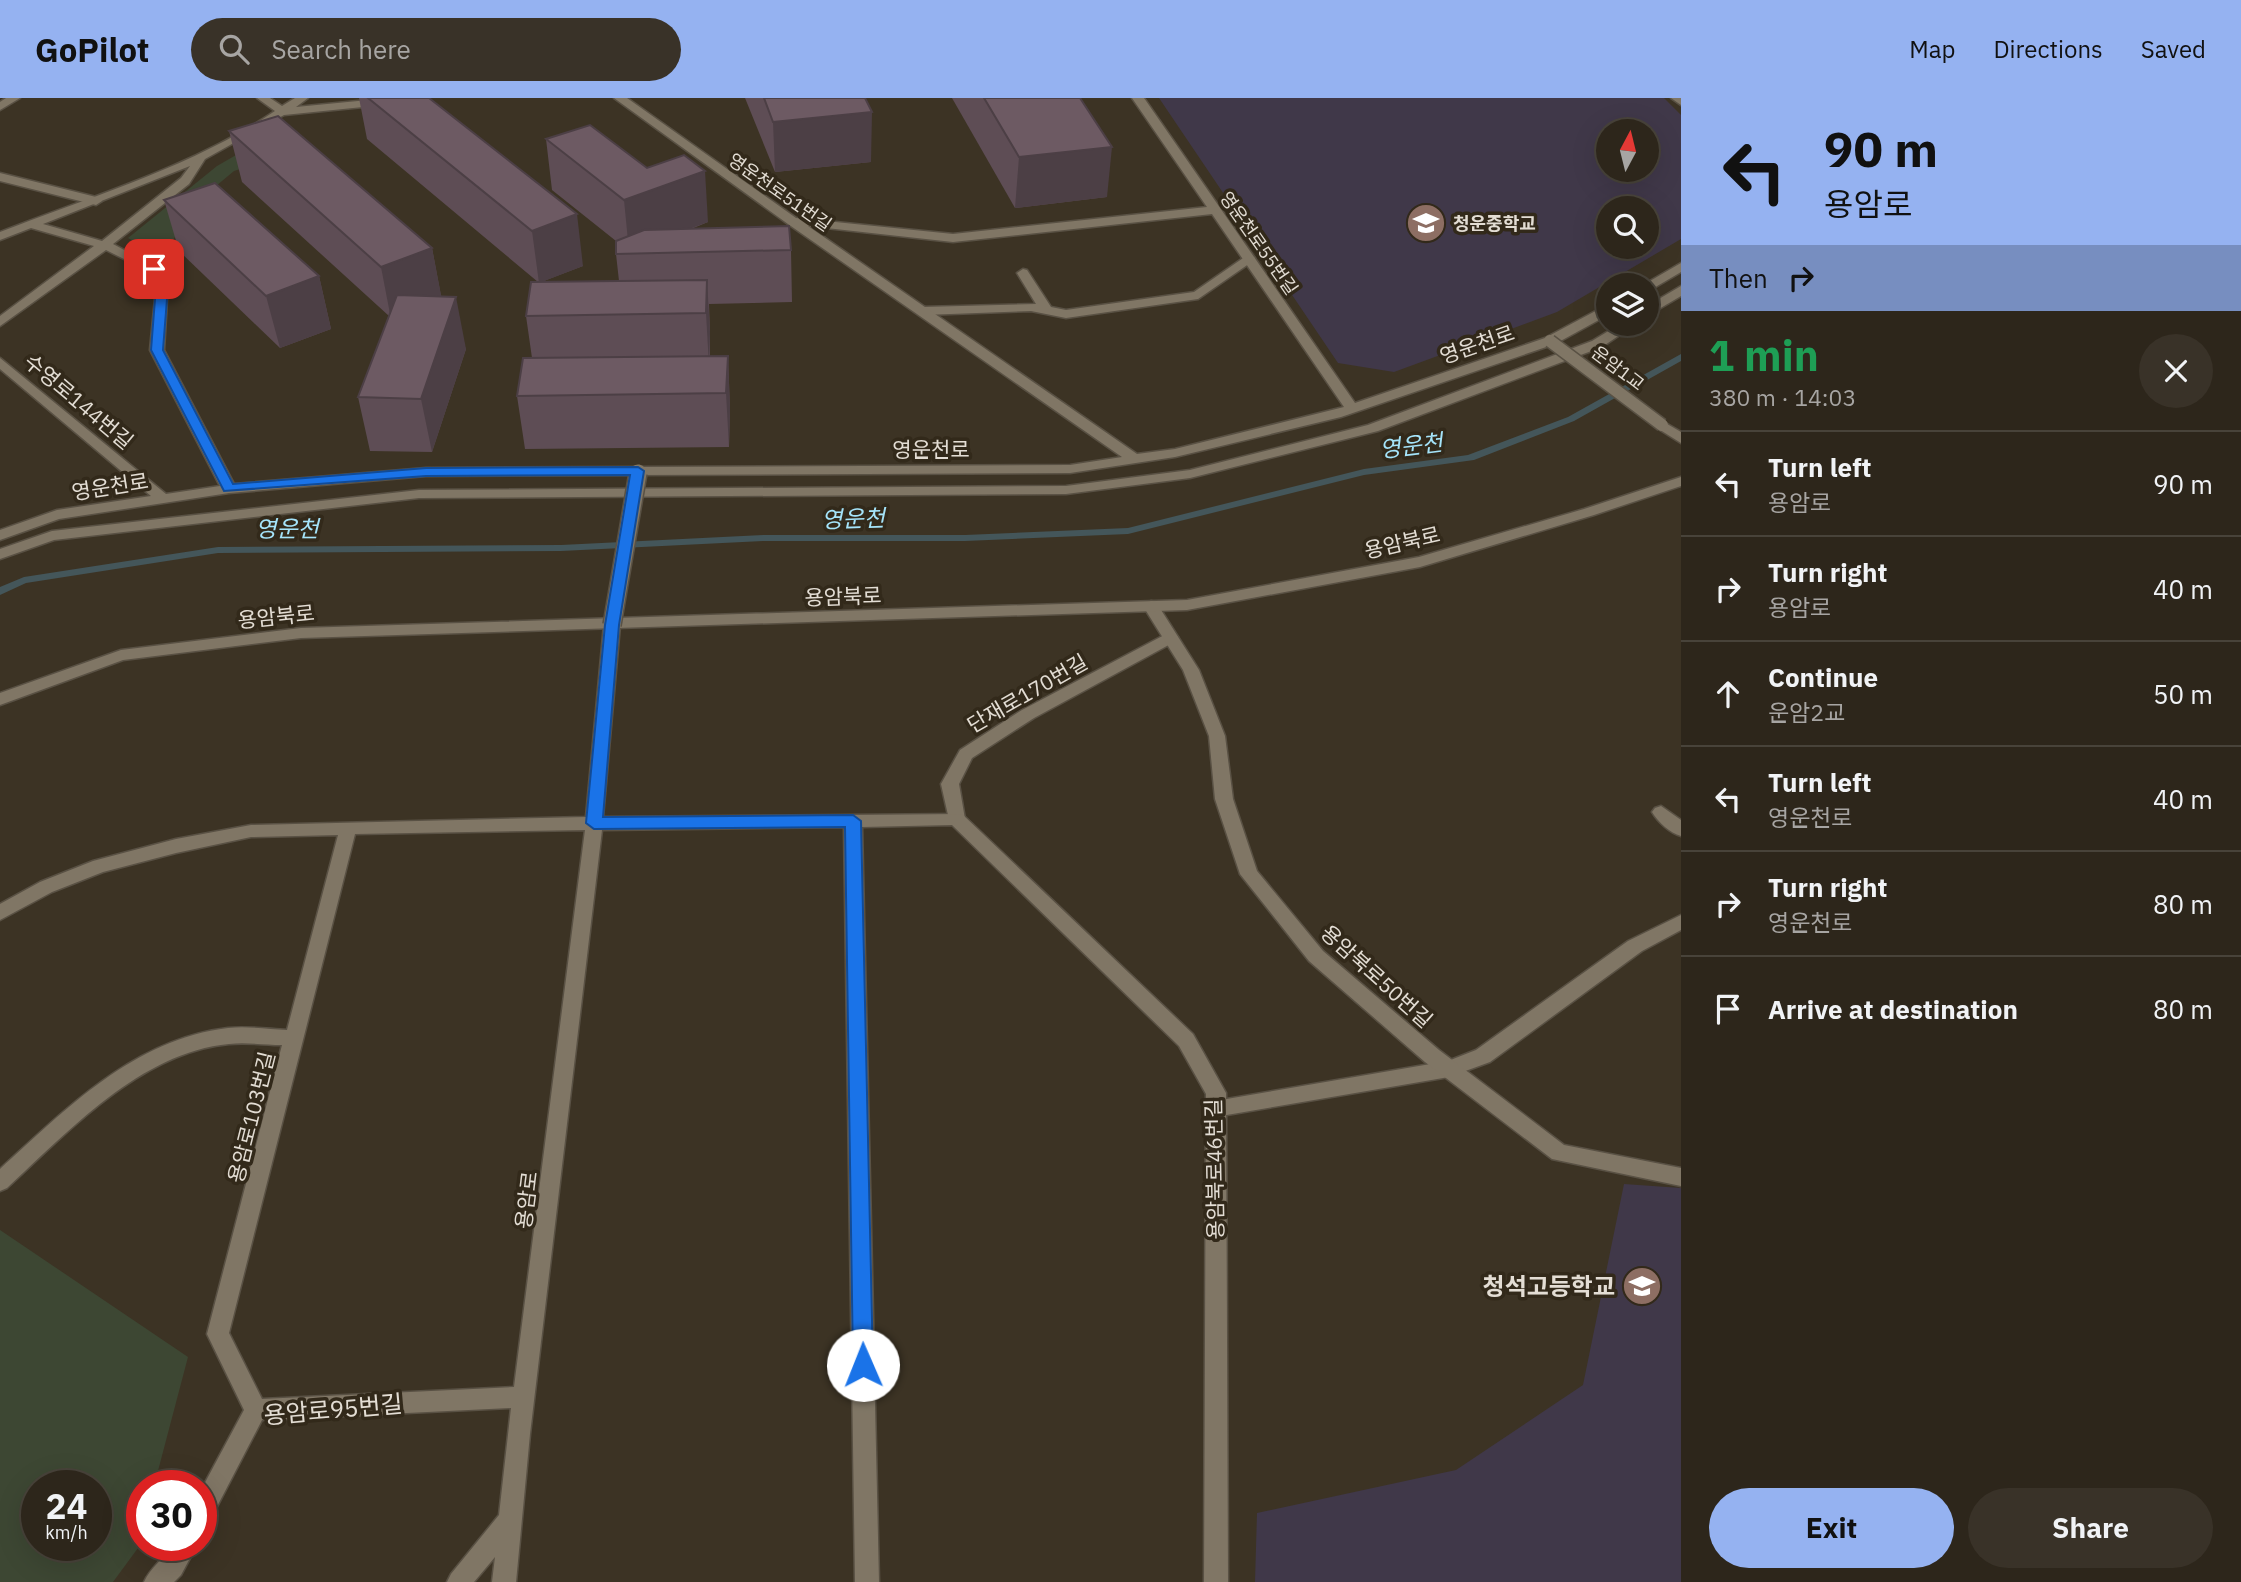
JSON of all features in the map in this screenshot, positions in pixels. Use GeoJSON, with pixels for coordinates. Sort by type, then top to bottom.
{"type":"FeatureCollection","features":[{"type":"Feature","properties":{"kind":"street"},"geometry":{"type":"LineString","coordinates":[[0,107],[14,98]]}},
{"type":"Feature","properties":{"kind":"street"},"geometry":{"type":"LineString","coordinates":[[0,236],[201,159],[283,112],[302,98]]}},
{"type":"Feature","properties":{"kind":"street"},"geometry":{"type":"LineString","coordinates":[[266,99],[283,112],[422,98]]}},
{"type":"Feature","properties":{"kind":"street","name":"영운천로51번길"},"geometry":{"type":"LineString","coordinates":[[620,98],[788,220],[1134,459]]}},
{"type":"Feature","properties":{"kind":"street","name":"영운천로55번길"},"geometry":{"type":"LineString","coordinates":[[1138,98],[1352,408]]}},
{"type":"Feature","properties":{"kind":"street"},"geometry":{"type":"LineString","coordinates":[[1677,98],[1681,102]]}},
{"type":"Feature","properties":{"kind":"street"},"geometry":{"type":"LineString","coordinates":[[0,322],[185,181],[201,159]]}},
{"type":"Feature","properties":{"kind":"street"},"geometry":{"type":"LineString","coordinates":[[0,177],[96,201]]}},
{"type":"Feature","properties":{"kind":"street"},"geometry":{"type":"LineString","coordinates":[[788,220],[953,238],[1215,210]]}},
{"type":"Feature","properties":{"kind":"street"},"geometry":{"type":"LineString","coordinates":[[31,224],[104,245],[154,269],[161,299],[157,350],[229,489]]}},
{"type":"Feature","properties":{"kind":"street"},"geometry":{"type":"LineString","coordinates":[[923,311],[1031,307],[1066,314],[1198,295],[1249,258]]}},
{"type":"Feature","properties":{"kind":"street"},"geometry":{"type":"LineString","coordinates":[[1659,281],[1681,267]]}},
{"type":"Feature","properties":{"kind":"street"},"geometry":{"type":"LineString","coordinates":[[1023,273],[1046,310]]}},
{"type":"Feature","properties":{"kind":"street"},"geometry":{"type":"LineString","coordinates":[[1659,304],[1681,290]]}},
{"type":"Feature","properties":{"kind":"street","name":"영운천로"},"geometry":{"type":"LineString","coordinates":[[0,535],[57,515],[229,489],[426,472],[1070,469],[1175,453],[1352,408],[1550,341],[1596,316]]}},
{"type":"Feature","properties":{"kind":"street"},"geometry":{"type":"LineString","coordinates":[[0,554],[52,536],[419,494],[1066,490],[1190,474],[1373,428],[1597,344],[1610,336]]}},
{"type":"Feature","properties":{"kind":"street","name":"운암1교"},"geometry":{"type":"LineString","coordinates":[[1550,341],[1681,439]]}},
{"type":"Feature","properties":{"kind":"street","name":"수영로144번길"},"geometry":{"type":"LineString","coordinates":[[0,362],[68,422],[163,499]]}},
{"type":"Feature","properties":{"kind":"street","name":"용암로"},"geometry":{"type":"LineString","coordinates":[[504,1582],[594,823],[612,625],[638,471]]}},
{"type":"Feature","properties":{"kind":"street","name":"용암북로"},"geometry":{"type":"LineString","coordinates":[[0,699],[121,655],[287,635],[1187,605],[1420,562],[1590,512],[1681,481]]}},
{"type":"Feature","properties":{"kind":"street","name":"용암북로50번길"},"geometry":{"type":"LineString","coordinates":[[1151,606],[1191,670],[1217,736],[1224,799],[1249,874],[1315,957],[1450,1069],[1559,1153],[1681,1177]]}},
{"type":"Feature","properties":{"kind":"street","name":"단재로170번길"},"geometry":{"type":"LineString","coordinates":[[956,819],[950,784],[966,754],[1028,714],[1170,637]]}},
{"type":"Feature","properties":{"kind":"street"},"geometry":{"type":"LineString","coordinates":[[1661,812],[1681,830]]}},
{"type":"Feature","properties":{"kind":"street"},"geometry":{"type":"LineString","coordinates":[[0,914],[46,887],[99,866],[176,846],[251,831],[594,823],[956,819]]}},
{"type":"Feature","properties":{"kind":"street","name":"용암북로46번길"},"geometry":{"type":"LineString","coordinates":[[956,819],[1186,1040],[1216,1093],[1216,1582]]}},
{"type":"Feature","properties":{"kind":"street"},"geometry":{"type":"LineString","coordinates":[[853,821],[867,1582]]}},
{"type":"Feature","properties":{"kind":"street","name":"용암로103번길"},"geometry":{"type":"LineString","coordinates":[[256,1410],[218,1334],[348,828]]}},
{"type":"Feature","properties":{"kind":"street"},"geometry":{"type":"LineString","coordinates":[[1215,1109],[1450,1069],[1483,1056],[1635,946],[1681,922]]}},
{"type":"Feature","properties":{"kind":"street"},"geometry":{"type":"LineString","coordinates":[[0,1182],[83,1106],[137,1067],[186,1047],[228,1036],[295,1038]]}},
{"type":"Feature","properties":{"kind":"street","name":"용암로95번길"},"geometry":{"type":"LineString","coordinates":[[217,1484],[256,1410],[524,1397]]}},
{"type":"Feature","properties":{"kind":"street"},"geometry":{"type":"LineString","coordinates":[[459,1582],[511,1519]]}},
{"type":"Feature","properties":{"kind":"street"},"geometry":{"type":"LineString","coordinates":[[156,1582],[176,1561]]}},
{"type":"Feature","properties":{"kind":"shaded area","name":"청운중학교"},"geometry":{"type":"Polygon","coordinates":[[[1159,98],[1664,98],[1681,115],[1681,239],[1659,252],[1659,196],[1596,196],[1596,259],[1647,259],[1623,273],[1596,273],[1596,289],[1557,312],[1394,372],[1338,363],[1159,98]]]}},
{"type":"Feature","properties":{"kind":"shaded area","name":"청석고등학교"},"geometry":{"type":"Polygon","coordinates":[[[1624,1184],[1681,1188],[1681,1582],[1255,1582],[1257,1513],[1456,1470],[1583,1385],[1624,1184]]]}},
{"type":"Feature","properties":{"kind":"green space"},"geometry":{"type":"Polygon","coordinates":[[[274,133],[300,150],[234,171],[198,201],[168,248],[170,261],[128,238],[217,166],[274,133]]]}},
{"type":"Feature","properties":{"kind":"green space"},"geometry":{"type":"Polygon","coordinates":[[[0,1230],[188,1357],[158,1470],[126,1470],[126,1561],[128,1561],[113,1582],[0,1582],[0,1230]]]}},
{"type":"Feature","properties":{"kind":"building"},"geometry":{"type":"Polygon","coordinates":[[[368,98],[429,98],[577,214],[532,231],[368,98]]]}},
{"type":"Feature","properties":{"kind":"building"},"geometry":{"type":"Polygon","coordinates":[[[764,98],[865,98],[872,112],[773,122],[764,98]]]}},
{"type":"Feature","properties":{"kind":"building"},"geometry":{"type":"Polygon","coordinates":[[[984,98],[1080,98],[1112,147],[1019,157],[984,98]]]}},
{"type":"Feature","properties":{"kind":"building"},"geometry":{"type":"Polygon","coordinates":[[[278,116],[432,248],[381,267],[229,131],[278,116]]]}},
{"type":"Feature","properties":{"kind":"building"},"geometry":{"type":"Polygon","coordinates":[[[590,125],[647,168],[684,155],[705,171],[624,200],[546,139],[590,125]]]}},
{"type":"Feature","properties":{"kind":"building"},"geometry":{"type":"Polygon","coordinates":[[[215,183],[319,276],[266,296],[164,200],[215,183]]]}},
{"type":"Feature","properties":{"kind":"building"},"geometry":{"type":"Polygon","coordinates":[[[789,226],[791,250],[616,254],[616,241],[644,230],[789,226]]]}},
{"type":"Feature","properties":{"kind":"building"},"geometry":{"type":"Polygon","coordinates":[[[707,280],[706,313],[526,316],[531,282],[707,280]]]}},
{"type":"Feature","properties":{"kind":"building"},"geometry":{"type":"Polygon","coordinates":[[[397,295],[456,297],[421,399],[358,397],[397,295]]]}},
{"type":"Feature","properties":{"kind":"building"},"geometry":{"type":"Polygon","coordinates":[[[728,356],[726,393],[517,396],[523,358],[728,356]]]}},
{"type":"Feature","properties":{"kind":"waterway","name":"영운천"},"geometry":{"type":"LineString","coordinates":[[0,591],[24,580],[218,550],[561,548],[763,538],[965,538],[1128,531],[1364,472],[1470,458],[1571,419],[1681,357]]}},
{"type":"Feature","properties":{"kind":"place","name":"청운중학교"},"geometry":{"type":"Point","coordinates":[1426,223]}},
{"type":"Feature","properties":{"kind":"place","name":"청석고등학교"},"geometry":{"type":"Point","coordinates":[1642,1286]}},
{"type":"Feature","properties":{"kind":"route"},"geometry":{"type":"LineString","coordinates":[[154,269],[161,299],[157,350],[229,489],[426,472],[638,471],[612,625],[594,823],[853,821],[863,1365]]}}]}
